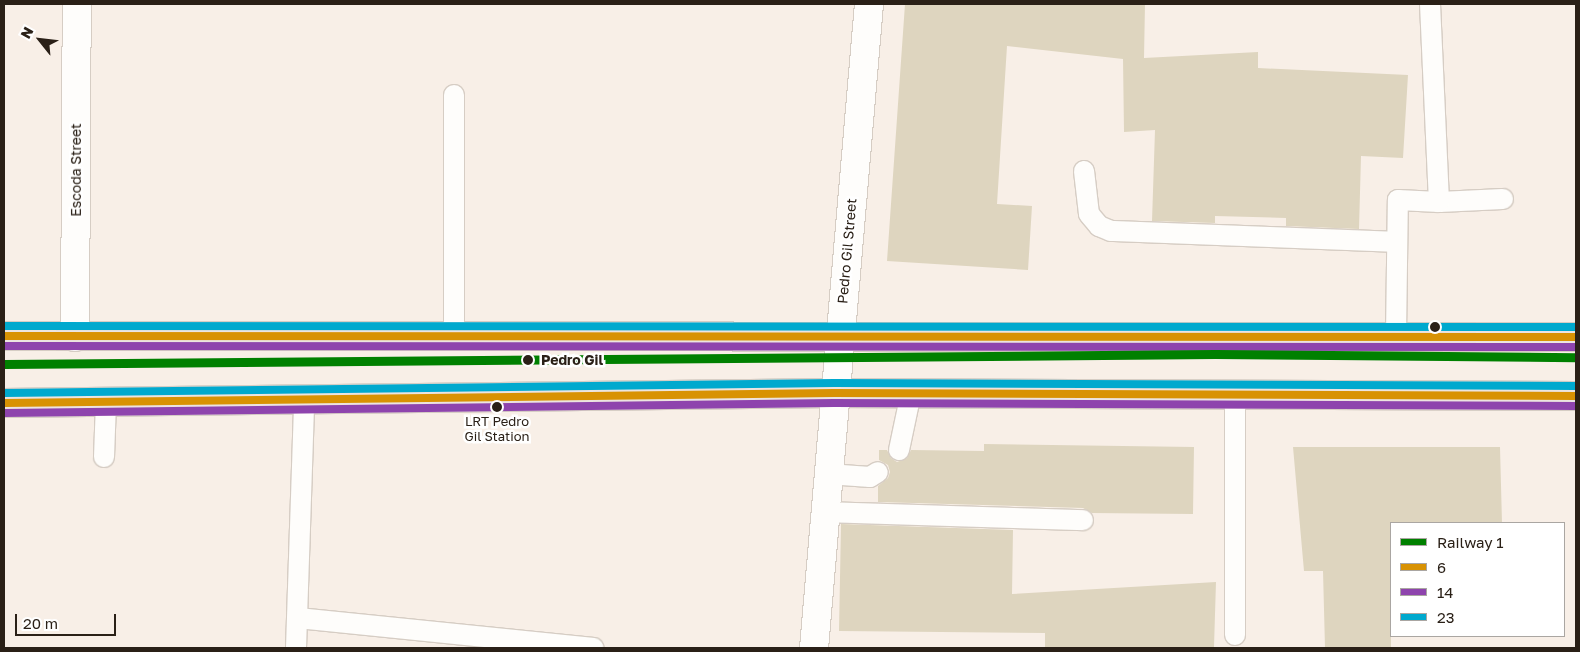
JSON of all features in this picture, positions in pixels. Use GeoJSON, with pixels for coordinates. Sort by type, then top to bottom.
{"type":"FeatureCollection","features":[{"type":"Feature","properties":{"kind":"main road"},"geometry":{"type":"LineString","coordinates":[[4,336],[1396,335],[1576,337]]}},
{"type":"Feature","properties":{"kind":"main road"},"geometry":{"type":"LineString","coordinates":[[4,404],[834,393],[1576,396]]}},
{"type":"Feature","properties":{"kind":"street","name":"Escoda Street"},"geometry":{"type":"LineString","coordinates":[[75,337],[77,4]]}},
{"type":"Feature","properties":{"kind":"street","name":"Pedro Gil Street"},"geometry":{"type":"LineString","coordinates":[[814,648],[834,393],[869,4]]}},
{"type":"Feature","properties":{"kind":"lane"},"geometry":{"type":"LineString","coordinates":[[1430,4],[1439,202]]}},
{"type":"Feature","properties":{"kind":"lane"},"geometry":{"type":"LineString","coordinates":[[454,95],[454,337]]}},
{"type":"Feature","properties":{"kind":"lane"},"geometry":{"type":"LineString","coordinates":[[1084,171],[1089,214],[1099,226],[1111,231],[1396,242]]}},
{"type":"Feature","properties":{"kind":"lane"},"geometry":{"type":"LineString","coordinates":[[1396,335],[1398,200],[1439,202],[1503,200]]}},
{"type":"Feature","properties":{"kind":"lane"},"geometry":{"type":"LineString","coordinates":[[899,450],[903,443],[912,393]]}},
{"type":"Feature","properties":{"kind":"lane"},"geometry":{"type":"LineString","coordinates":[[1234,395],[1235,635]]}},
{"type":"Feature","properties":{"kind":"lane"},"geometry":{"type":"LineString","coordinates":[[296,648],[304,401]]}},
{"type":"Feature","properties":{"kind":"lane"},"geometry":{"type":"LineString","coordinates":[[104,457],[106,403]]}},
{"type":"Feature","properties":{"kind":"lane"},"geometry":{"type":"LineString","coordinates":[[828,474],[870,477],[878,472]]}},
{"type":"Feature","properties":{"kind":"lane"},"geometry":{"type":"LineString","coordinates":[[825,512],[1083,520]]}},
{"type":"Feature","properties":{"kind":"lane"},"geometry":{"type":"LineString","coordinates":[[298,618],[593,648]]}},
{"type":"Feature","properties":{"kind":"building"},"geometry":{"type":"Polygon","coordinates":[[[905,4],[1145,4],[1144,58],[1258,52],[1258,68],[1408,75],[1403,158],[1361,156],[1359,229],[1286,226],[1286,218],[1215,216],[1215,223],[1152,221],[1155,130],[1124,132],[1123,59],[1007,46],[997,204],[1032,206],[1028,270],[887,261],[905,4]]]}},
{"type":"Feature","properties":{"kind":"building"},"geometry":{"type":"Polygon","coordinates":[[[984,444],[1194,447],[1193,514],[1092,513],[1083,508],[878,502],[878,486],[888,478],[890,472],[888,465],[879,460],[879,450],[887,450],[891,458],[897,462],[907,458],[911,450],[984,451],[984,444]]]}},
{"type":"Feature","properties":{"kind":"building"},"geometry":{"type":"Polygon","coordinates":[[[1293,447],[1500,447],[1502,522],[1390,522],[1391,648],[1325,648],[1323,571],[1304,571],[1293,447]]]}},
{"type":"Feature","properties":{"kind":"building"},"geometry":{"type":"Polygon","coordinates":[[[841,524],[1013,530],[1012,594],[1216,582],[1214,647],[1045,648],[1045,633],[839,631],[841,524]]]}},
{"type":"Feature","properties":{"kind":"rail line","name":"1"},"geometry":{"type":"LineString","coordinates":[[4,364],[1215,354],[1576,357]]}},
{"type":"Feature","properties":{"kind":"transit line","name":"23"},"geometry":{"type":"LineString","coordinates":[[4,326],[1576,327]]}},
{"type":"Feature","properties":{"kind":"transit line","name":"6"},"geometry":{"type":"LineString","coordinates":[[4,336],[1576,337]]}},
{"type":"Feature","properties":{"kind":"transit line","name":"14"},"geometry":{"type":"LineString","coordinates":[[4,346],[1576,347]]}},
{"type":"Feature","properties":{"kind":"transit line","name":"23"},"geometry":{"type":"LineString","coordinates":[[4,393],[834,383],[1576,386]]}},
{"type":"Feature","properties":{"kind":"transit line","name":"6"},"geometry":{"type":"LineString","coordinates":[[4,403],[834,393],[1576,396]]}},
{"type":"Feature","properties":{"kind":"transit line","name":"14"},"geometry":{"type":"LineString","coordinates":[[4,413],[834,403],[1576,406]]}},
{"type":"Feature","properties":{"kind":"place","name":"Pedro Gil"},"geometry":{"type":"Point","coordinates":[528,360]}},
{"type":"Feature","properties":{"kind":"place","name":"LRT Pedro Gil Station"},"geometry":{"type":"Point","coordinates":[497,407]}}]}
